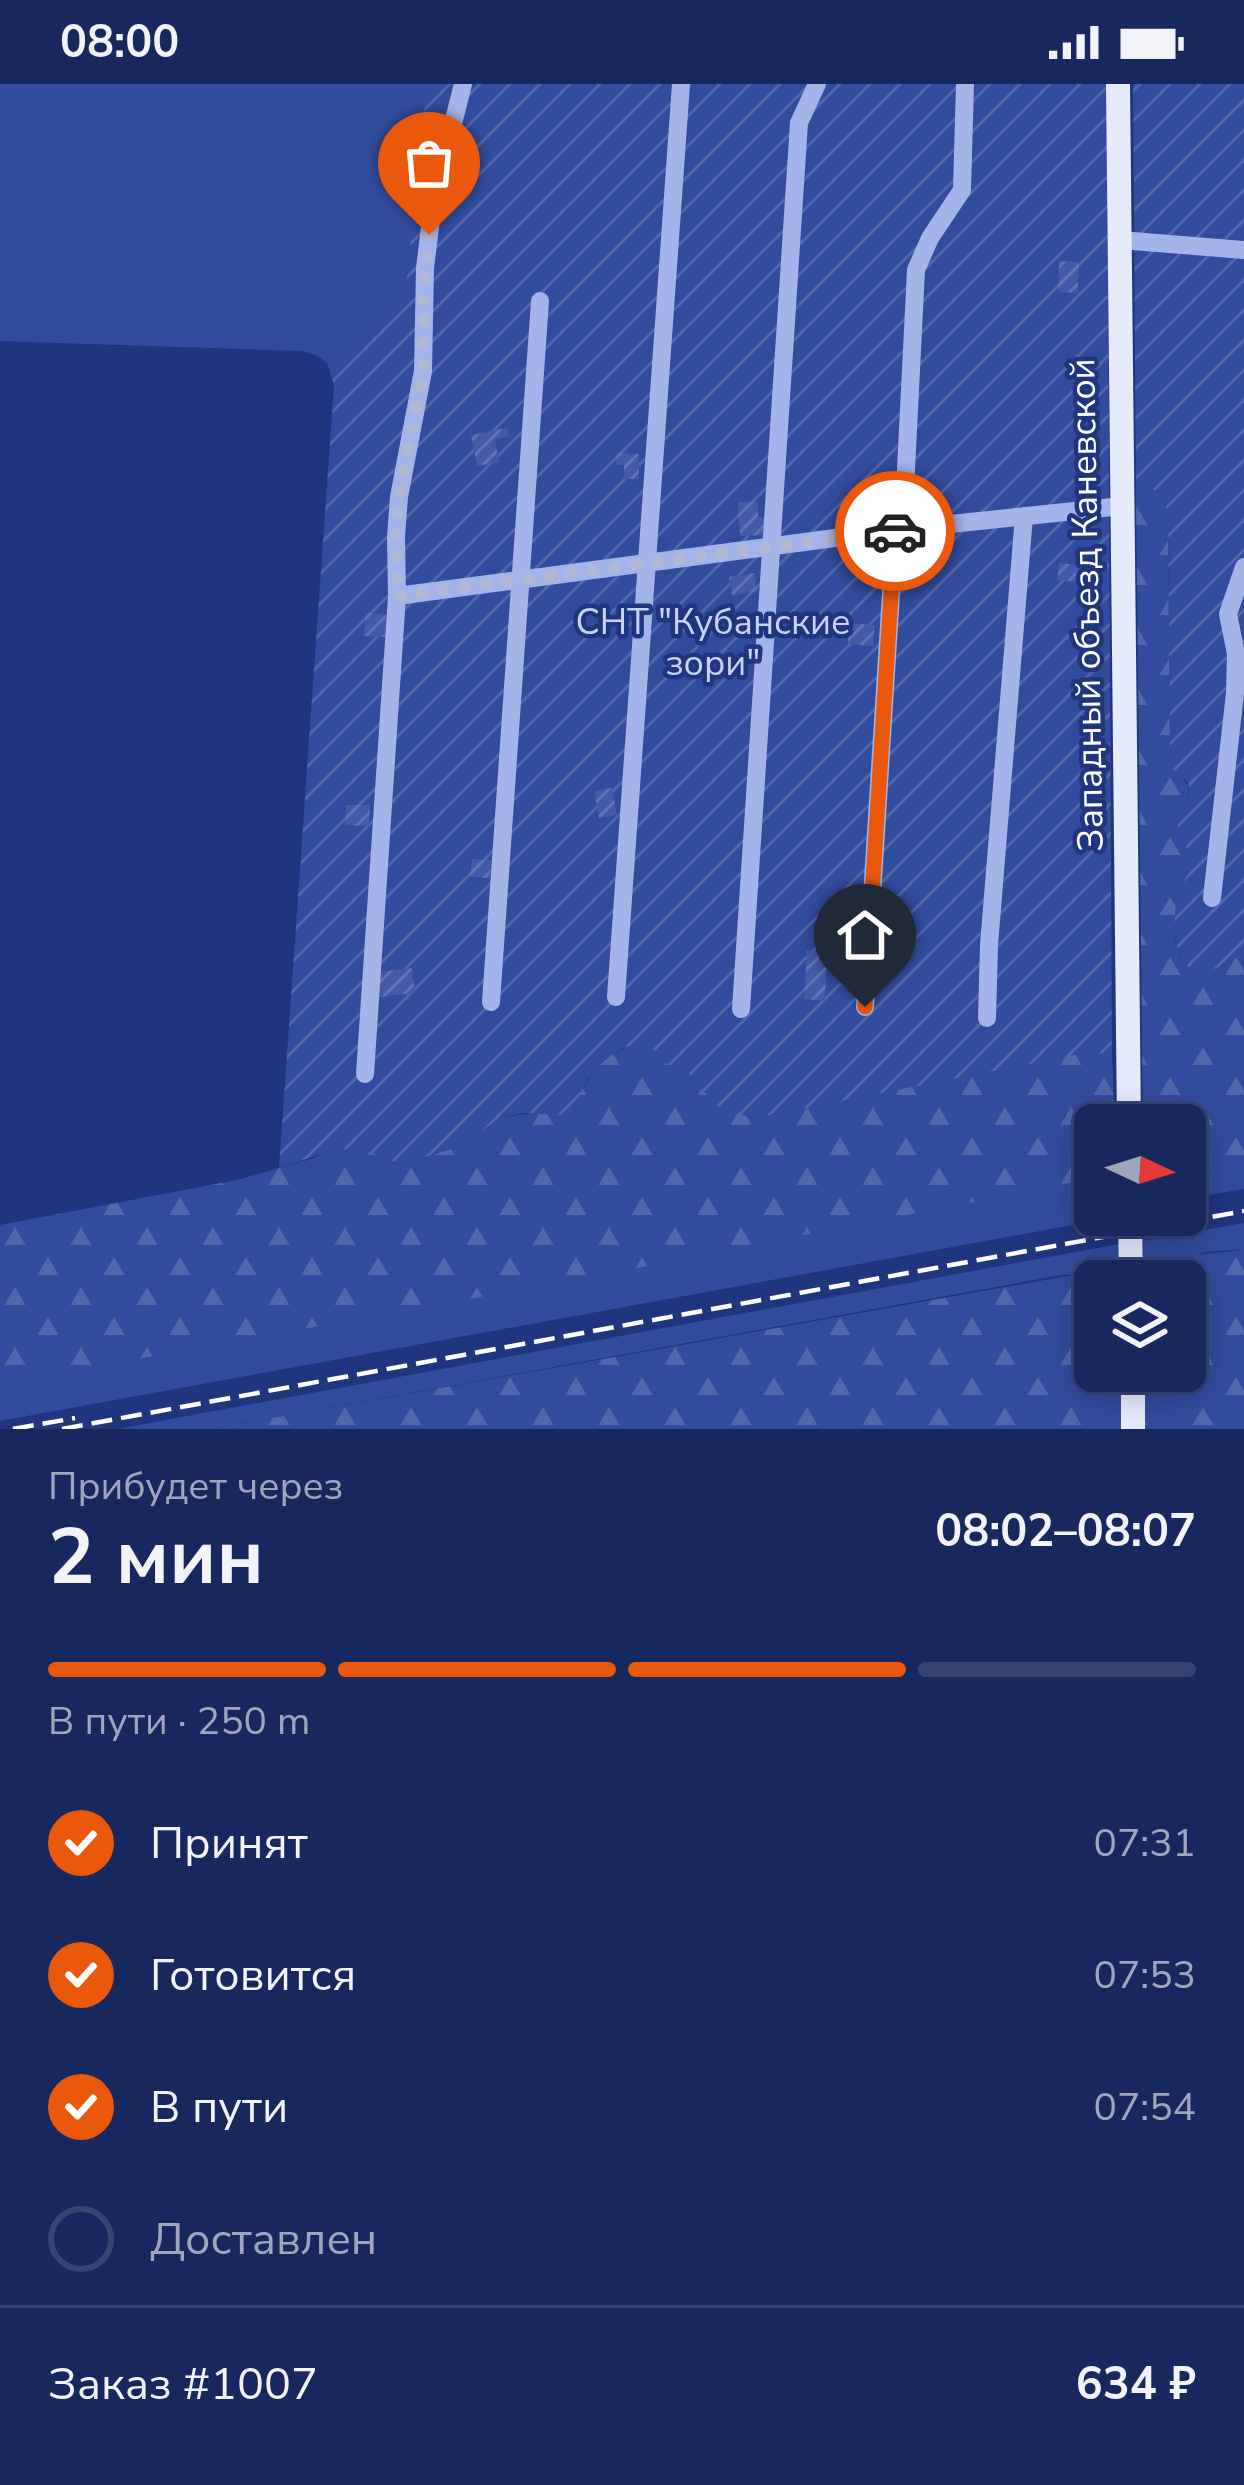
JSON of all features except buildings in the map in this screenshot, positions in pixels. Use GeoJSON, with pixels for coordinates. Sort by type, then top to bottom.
{"type":"FeatureCollection","features":[{"type":"Feature","properties":{"kind":"main road","name":"Западный объезд Каневской"},"geometry":{"type":"LineString","coordinates":[[1118,84],[1129,1104]]}},
{"type":"Feature","properties":{"kind":"main road"},"geometry":{"type":"LineString","coordinates":[[1132,1392],[1133,1429]]}},
{"type":"Feature","properties":{"kind":"lane"},"geometry":{"type":"LineString","coordinates":[[364,1074],[397,596],[399,497],[423,371],[425,268],[433,203],[463,84]]}},
{"type":"Feature","properties":{"kind":"lane"},"geometry":{"type":"LineString","coordinates":[[616,997],[681,84]]}},
{"type":"Feature","properties":{"kind":"lane"},"geometry":{"type":"LineString","coordinates":[[741,1009],[800,123],[817,84]]}},
{"type":"Feature","properties":{"kind":"lane"},"geometry":{"type":"LineString","coordinates":[[865,1007],[916,270],[930,238],[962,190],[965,84]]}},
{"type":"Feature","properties":{"kind":"lane"},"geometry":{"type":"LineString","coordinates":[[1120,240],[1244,250]]}},
{"type":"Feature","properties":{"kind":"lane"},"geometry":{"type":"LineString","coordinates":[[491,1002],[540,301]]}},
{"type":"Feature","properties":{"kind":"lane"},"geometry":{"type":"LineString","coordinates":[[397,596],[899,529],[1122,506]]}},
{"type":"Feature","properties":{"kind":"lane"},"geometry":{"type":"LineString","coordinates":[[987,1018],[988,945],[1024,516]]}},
{"type":"Feature","properties":{"kind":"lane"},"geometry":{"type":"LineString","coordinates":[[1212,898],[1235,693],[1236,654],[1228,614],[1244,567]]}},
{"type":"Feature","properties":{"kind":"green space"},"geometry":{"type":"Polygon","coordinates":[[[0,84],[429,84],[407,277],[394,307],[368,339],[327,363],[301,351],[0,341],[0,84]]]}},
{"type":"Feature","properties":{"kind":"green space","name":"СНТ \"Кубанские зори\""},"geometry":{"type":"Polygon","coordinates":[[[427,84],[1107,84],[1112,1055],[1090,1052],[755,1118],[721,1111],[687,1072],[668,1064],[649,1046],[636,1045],[605,1059],[587,1080],[574,1108],[563,1115],[503,1117],[454,1148],[400,1165],[352,1149],[279,1168],[334,385],[327,363],[378,330],[407,277],[427,84]]]}},
{"type":"Feature","properties":{"kind":"green space"},"geometry":{"type":"Polygon","coordinates":[[[1133,84],[1244,84],[1244,952],[1210,970],[1188,966],[1175,935],[1177,899],[1190,864],[1178,819],[1189,788],[1174,772],[1170,757],[1168,516],[1159,493],[1144,488],[1136,495],[1133,84]]]}},
{"type":"Feature","properties":{"kind":"green space"},"geometry":{"type":"Polygon","coordinates":[[[1144,488],[1155,491],[1162,496],[1168,516],[1170,757],[1189,787],[1180,835],[1189,851],[1190,867],[1177,898],[1179,956],[1222,966],[1244,952],[1244,1163],[1206,1170],[1206,1104],[1143,1104],[1136,495],[1144,488]]]}},
{"type":"Feature","properties":{"kind":"green space"},"geometry":{"type":"Polygon","coordinates":[[[649,1046],[668,1064],[687,1072],[721,1111],[1090,1052],[1112,1055],[1114,1104],[1074,1104],[1074,1182],[595,1276],[0,1384],[0,1225],[237,1180],[339,1147],[372,1151],[399,1165],[454,1148],[503,1117],[574,1108],[597,1068],[624,1048],[649,1046]]]}},
{"type":"Feature","properties":{"kind":"green space"},"geometry":{"type":"Polygon","coordinates":[[[1244,1163],[1244,1189],[1206,1195],[1206,1170],[1244,1163]]]}},
{"type":"Feature","properties":{"kind":"green space"},"geometry":{"type":"Polygon","coordinates":[[[1074,1182],[1074,1225],[0,1421],[0,1378],[1074,1182]]]}},
{"type":"Feature","properties":{"kind":"green space"},"geometry":{"type":"Polygon","coordinates":[[[1244,1223],[1244,1249],[1205,1252],[1188,1260],[1143,1260],[1143,1241],[1206,1236],[1206,1230],[1244,1223]]]}},
{"type":"Feature","properties":{"kind":"green space"},"geometry":{"type":"Polygon","coordinates":[[[1119,1244],[1119,1260],[1074,1260],[1074,1274],[211,1429],[117,1429],[1119,1244]]]}},
{"type":"Feature","properties":{"kind":"green space"},"geometry":{"type":"Polygon","coordinates":[[[1244,1249],[1244,1429],[1145,1429],[1145,1392],[1206,1392],[1206,1260],[1184,1260],[1244,1249]]]}},
{"type":"Feature","properties":{"kind":"green space"},"geometry":{"type":"Polygon","coordinates":[[[1074,1275],[1074,1392],[1122,1392],[1123,1429],[211,1429],[1074,1275]]]}},
{"type":"Feature","properties":{"kind":"railway"},"geometry":{"type":"LineString","coordinates":[[62,1429],[1244,1211]]}},
{"type":"Feature","properties":{"kind":"railway"},"geometry":{"type":"LineString","coordinates":[[13,1429],[75,1418]]}},
{"type":"Feature","properties":{"kind":"way so far"},"geometry":{"type":"LineString","coordinates":[[429,235],[423,371],[399,497],[397,596],[895,531]]}},
{"type":"Feature","properties":{"kind":"route"},"geometry":{"type":"LineString","coordinates":[[865,1007],[895,531]]}}]}
